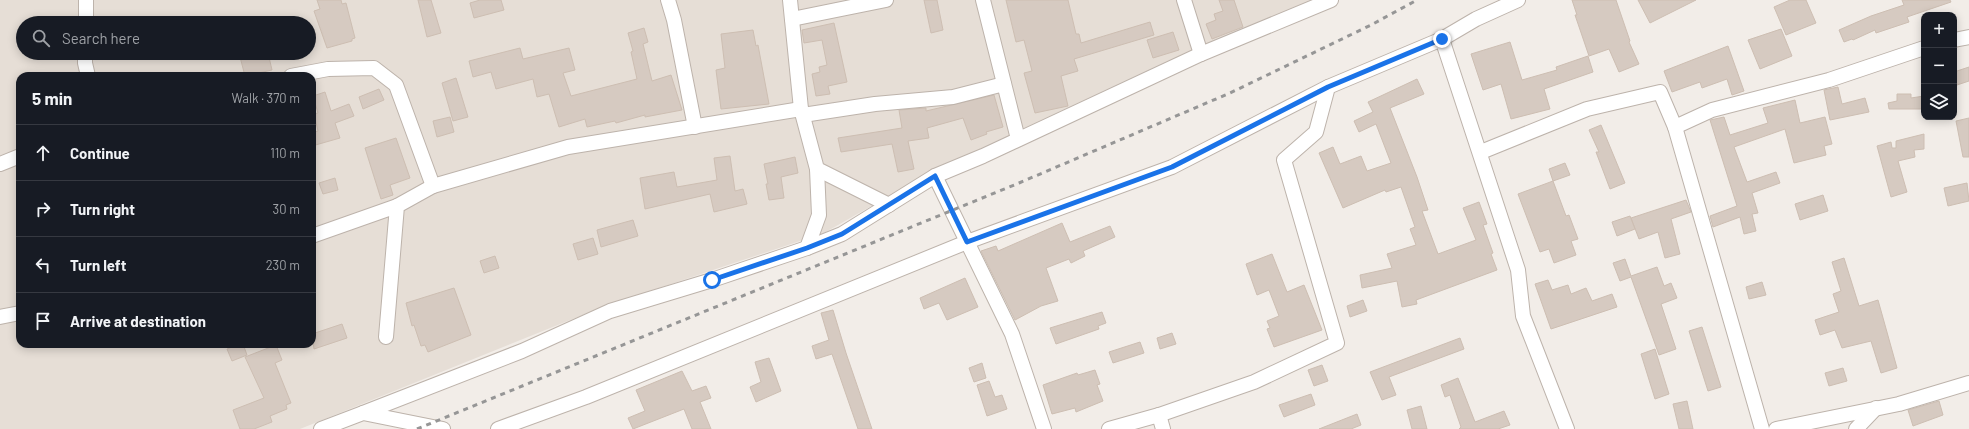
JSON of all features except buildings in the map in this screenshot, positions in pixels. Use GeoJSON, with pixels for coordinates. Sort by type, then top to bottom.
{"type":"FeatureCollection","features":[{"type":"Feature","properties":{"kind":"street"},"geometry":{"type":"LineString","coordinates":[[86,0],[86,16]]}},
{"type":"Feature","properties":{"kind":"street"},"geometry":{"type":"LineString","coordinates":[[668,0],[674,20],[694,127]]}},
{"type":"Feature","properties":{"kind":"street"},"geometry":{"type":"LineString","coordinates":[[790,0],[802,112],[817,169],[819,215],[807,248]]}},
{"type":"Feature","properties":{"kind":"street"},"geometry":{"type":"LineString","coordinates":[[792,19],[886,0]]}},
{"type":"Feature","properties":{"kind":"street"},"geometry":{"type":"LineString","coordinates":[[983,0],[1018,139]]}},
{"type":"Feature","properties":{"kind":"street"},"geometry":{"type":"LineString","coordinates":[[1184,0],[1201,54]]}},
{"type":"Feature","properties":{"kind":"street"},"geometry":{"type":"LineString","coordinates":[[320,429],[522,351],[610,311],[712,280],[807,248],[842,234],[935,176],[1201,54],[1331,0]]}},
{"type":"Feature","properties":{"kind":"street"},"geometry":{"type":"LineString","coordinates":[[498,429],[586,397],[967,242],[1172,167],[1328,87],[1442,39],[1476,19],[1518,0]]}},
{"type":"Feature","properties":{"kind":"street"},"geometry":{"type":"LineString","coordinates":[[1957,39],[1969,37]]}},
{"type":"Feature","properties":{"kind":"street"},"geometry":{"type":"LineString","coordinates":[[1442,39],[1481,152],[1518,270],[1523,316],[1567,429]]}},
{"type":"Feature","properties":{"kind":"street"},"geometry":{"type":"LineString","coordinates":[[1675,127],[1712,110],[1829,80],[1921,49]]}},
{"type":"Feature","properties":{"kind":"street"},"geometry":{"type":"LineString","coordinates":[[85,60],[87,72]]}},
{"type":"Feature","properties":{"kind":"street"},"geometry":{"type":"LineString","coordinates":[[312,72],[328,69],[374,68],[396,85],[433,186]]}},
{"type":"Feature","properties":{"kind":"street"},"geometry":{"type":"LineString","coordinates":[[316,235],[397,206],[433,186],[568,147],[802,112],[953,97],[1004,84]]}},
{"type":"Feature","properties":{"kind":"street"},"geometry":{"type":"LineString","coordinates":[[1109,429],[1159,415],[1254,382],[1337,343],[1284,160],[1316,132],[1328,87]]}},
{"type":"Feature","properties":{"kind":"street"},"geometry":{"type":"LineString","coordinates":[[1481,152],[1587,109],[1660,92],[1675,127],[1762,429]]}},
{"type":"Feature","properties":{"kind":"street"},"geometry":{"type":"LineString","coordinates":[[0,164],[16,158]]}},
{"type":"Feature","properties":{"kind":"street"},"geometry":{"type":"LineString","coordinates":[[817,169],[889,205]]}},
{"type":"Feature","properties":{"kind":"street"},"geometry":{"type":"LineString","coordinates":[[935,176],[1012,334],[1044,429]]}},
{"type":"Feature","properties":{"kind":"street"},"geometry":{"type":"LineString","coordinates":[[386,336],[397,206]]}},
{"type":"Feature","properties":{"kind":"street"},"geometry":{"type":"LineString","coordinates":[[0,317],[16,314]]}},
{"type":"Feature","properties":{"kind":"street"},"geometry":{"type":"LineString","coordinates":[[1776,429],[1899,404],[1969,382]]}},
{"type":"Feature","properties":{"kind":"street"},"geometry":{"type":"LineString","coordinates":[[1856,429],[1876,408]]}},
{"type":"Feature","properties":{"kind":"street"},"geometry":{"type":"LineString","coordinates":[[363,412],[443,429]]}},
{"type":"Feature","properties":{"kind":"street"},"geometry":{"type":"LineString","coordinates":[[1159,415],[1163,429]]}},
{"type":"Feature","properties":{"kind":"shaded area"},"geometry":{"type":"Polygon","coordinates":[[[0,0],[1328,0],[1082,103],[933,171],[824,233],[605,306],[300,429],[0,429],[0,0]]]}},
{"type":"Feature","properties":{"kind":"railway"},"geometry":{"type":"LineString","coordinates":[[417,429],[1019,183],[1230,93],[1371,25],[1417,0]]}},
{"type":"Feature","properties":{"kind":"route"},"geometry":{"type":"LineString","coordinates":[[712,280],[807,248],[842,234],[935,176],[967,242],[1172,167],[1328,87],[1442,39]]}}]}
